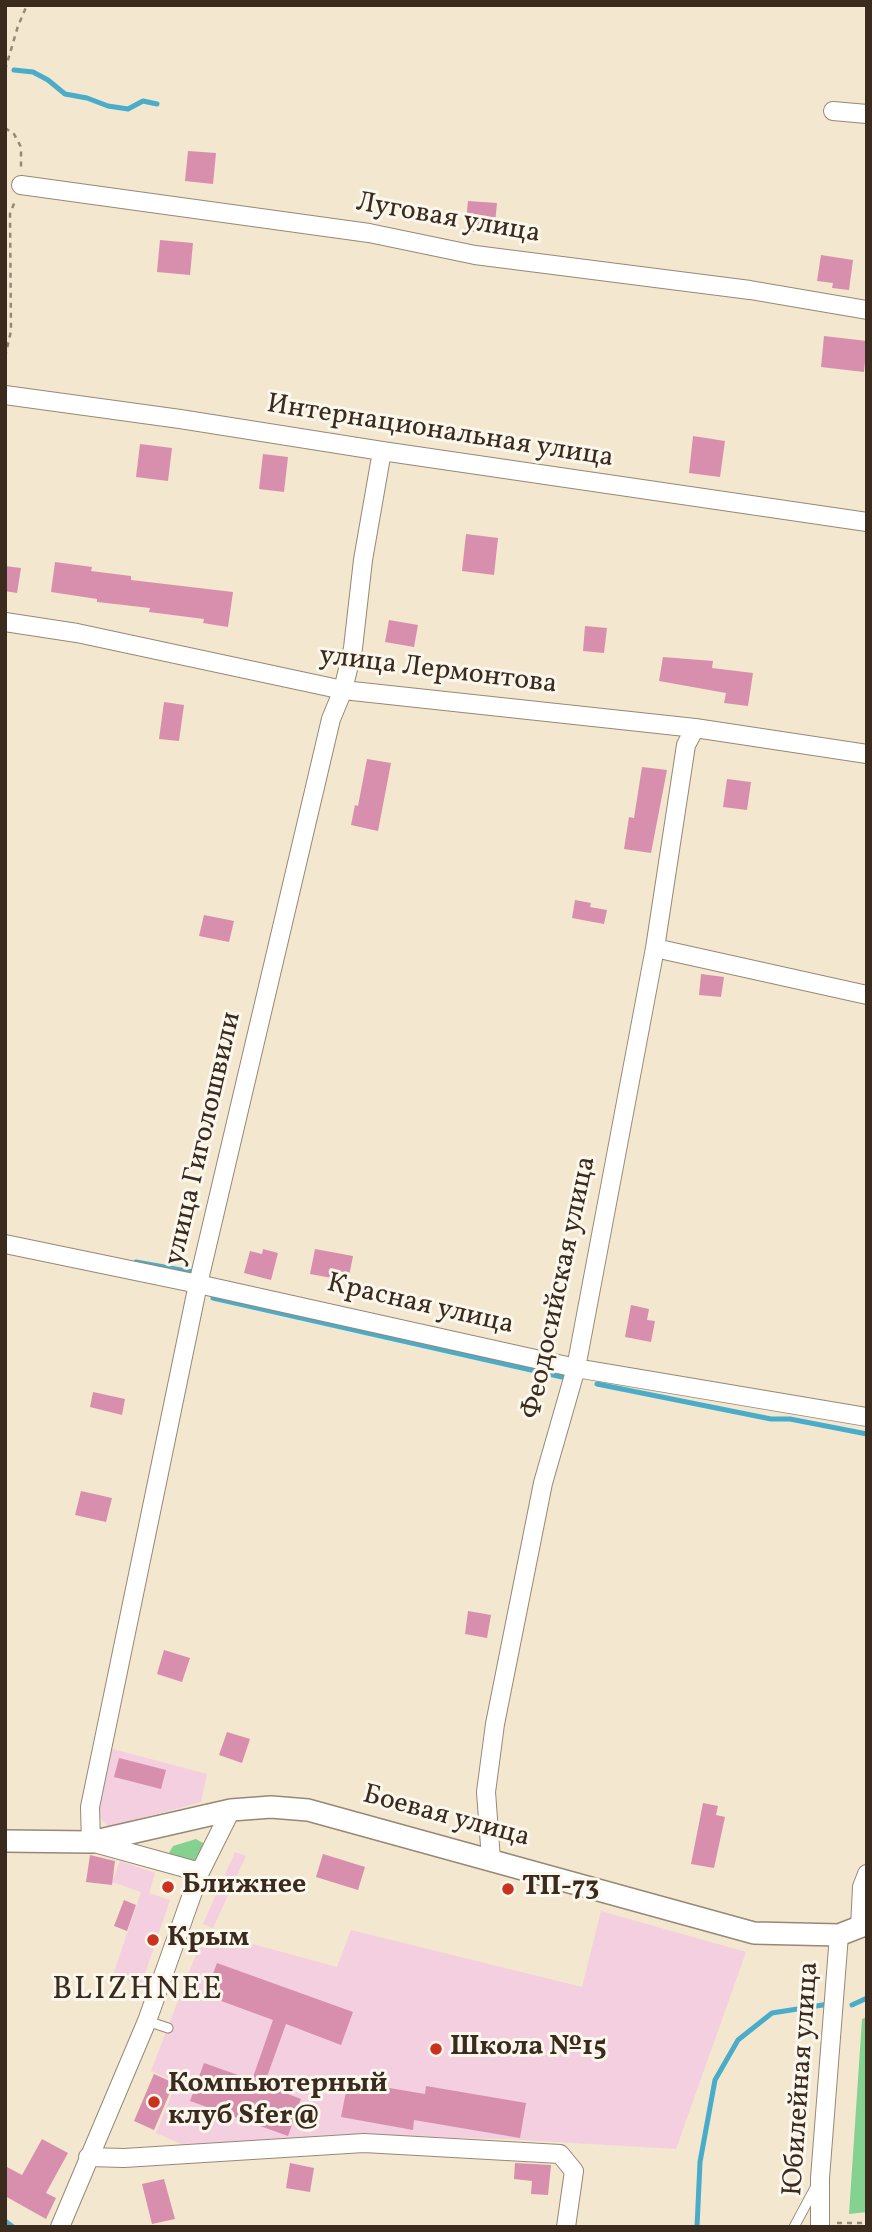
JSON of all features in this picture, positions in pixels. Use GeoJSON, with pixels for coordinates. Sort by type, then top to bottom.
{"type":"FeatureCollection","features":[{"type":"Feature","properties":{"kind":"street"},"geometry":{"type":"LineString","coordinates":[[833,110],[867,114]]}},
{"type":"Feature","properties":{"kind":"street","name":"Луговая улица"},"geometry":{"type":"LineString","coordinates":[[21,186],[369,233],[475,255],[725,286],[867,310]]}},
{"type":"Feature","properties":{"kind":"street","name":"Интернациональная улица"},"geometry":{"type":"LineString","coordinates":[[5,396],[180,419],[867,522]]}},
{"type":"Feature","properties":{"kind":"street","name":"улица Гиголошвили"},"geometry":{"type":"LineString","coordinates":[[91,1842],[90,1807],[198,1283],[331,719],[343,690],[352,648],[363,560],[382,451]]}},
{"type":"Feature","properties":{"kind":"street","name":"улица Лермонтова"},"geometry":{"type":"LineString","coordinates":[[5,622],[77,633],[343,690],[695,728],[867,754]]}},
{"type":"Feature","properties":{"kind":"street","name":"Феодосийская улица"},"geometry":{"type":"LineString","coordinates":[[491,1859],[486,1792],[495,1724],[543,1483],[576,1368],[655,948],[686,745],[695,728]]}},
{"type":"Feature","properties":{"kind":"street"},"geometry":{"type":"LineString","coordinates":[[655,948],[867,995]]}},
{"type":"Feature","properties":{"kind":"street","name":"Красная улица"},"geometry":{"type":"LineString","coordinates":[[5,1244],[198,1283],[576,1368],[867,1417]]}},
{"type":"Feature","properties":{"kind":"street","name":"Боевая улица"},"geometry":{"type":"LineString","coordinates":[[7,1844],[91,1842],[231,1810],[271,1807],[309,1810],[754,1933],[839,1935],[863,1926]]}},
{"type":"Feature","properties":{"kind":"street"},"geometry":{"type":"LineString","coordinates":[[60,2227],[148,2021],[200,1872],[231,1810]]}},
{"type":"Feature","properties":{"kind":"street"},"geometry":{"type":"LineString","coordinates":[[91,1842],[200,1872]]}},
{"type":"Feature","properties":{"kind":"street"},"geometry":{"type":"LineString","coordinates":[[863,1926],[862,1887],[867,1874]]}},
{"type":"Feature","properties":{"kind":"street","name":"Юбилейная улица"},"geometry":{"type":"LineString","coordinates":[[820,2225],[820,2178],[839,1935]]}},
{"type":"Feature","properties":{"kind":"street"},"geometry":{"type":"LineString","coordinates":[[88,2157],[124,2158],[364,2143],[560,2154],[575,2171],[566,2227]]}},
{"type":"Feature","properties":{"kind":"lane"},"geometry":{"type":"LineString","coordinates":[[148,2021],[168,2028]]}},
{"type":"Feature","properties":{"kind":"lane"},"geometry":{"type":"LineString","coordinates":[[794,2227],[820,2178]]}},
{"type":"Feature","properties":{"kind":"path"},"geometry":{"type":"LineString","coordinates":[[5,70],[27,5]]}},
{"type":"Feature","properties":{"kind":"path"},"geometry":{"type":"LineString","coordinates":[[5,128],[14,134],[22,147],[21,186],[10,214],[11,331],[5,357]]}},
{"type":"Feature","properties":{"kind":"path"},"geometry":{"type":"LineString","coordinates":[[820,2225],[867,2223]]}},
{"type":"Feature","properties":{"kind":"shaded area"},"geometry":{"type":"Polygon","coordinates":[[[109,1748],[207,1774],[201,1802],[108,1827],[98,1815],[100,1784],[109,1748]]]}},
{"type":"Feature","properties":{"kind":"shaded area"},"geometry":{"type":"Polygon","coordinates":[[[235,1852],[246,1856],[213,1928],[203,1924],[235,1852]]]}},
{"type":"Feature","properties":{"kind":"shaded area"},"geometry":{"type":"Polygon","coordinates":[[[120,1861],[155,1873],[149,1893],[170,1900],[141,1985],[113,1975],[141,1892],[112,1882],[120,1861]]]}},
{"type":"Feature","properties":{"kind":"shaded area","name":"Школа №15"},"geometry":{"type":"Polygon","coordinates":[[[601,1911],[746,1952],[676,2149],[505,2139],[335,2135],[191,2148],[156,2133],[177,2082],[151,2071],[205,1931],[337,1967],[351,1930],[582,1987],[601,1911]]]}},
{"type":"Feature","properties":{"kind":"green space"},"geometry":{"type":"Polygon","coordinates":[[[196,1839],[203,1843],[206,1850],[201,1864],[173,1859],[169,1853],[173,1846],[196,1839]]]}},
{"type":"Feature","properties":{"kind":"green space"},"geometry":{"type":"Polygon","coordinates":[[[867,2017],[867,2212],[849,2214],[862,2019],[867,2017]]]}},
{"type":"Feature","properties":{"kind":"building"},"geometry":{"type":"Polygon","coordinates":[[[188,151],[216,153],[213,184],[185,181],[188,151]]]}},
{"type":"Feature","properties":{"kind":"building"},"geometry":{"type":"Polygon","coordinates":[[[468,201],[497,203],[494,234],[465,231],[468,201]]]}},
{"type":"Feature","properties":{"kind":"building"},"geometry":{"type":"Polygon","coordinates":[[[160,240],[193,243],[190,275],[157,272],[160,240]]]}},
{"type":"Feature","properties":{"kind":"building"},"geometry":{"type":"Polygon","coordinates":[[[821,255],[853,260],[849,290],[832,288],[833,283],[817,281],[821,255]]]}},
{"type":"Feature","properties":{"kind":"building"},"geometry":{"type":"Polygon","coordinates":[[[824,336],[867,341],[864,372],[821,367],[824,336]]]}},
{"type":"Feature","properties":{"kind":"building"},"geometry":{"type":"Polygon","coordinates":[[[693,436],[725,441],[720,477],[689,473],[693,436]]]}},
{"type":"Feature","properties":{"kind":"building"},"geometry":{"type":"Polygon","coordinates":[[[140,444],[172,448],[168,481],[136,477],[140,444]]]}},
{"type":"Feature","properties":{"kind":"building"},"geometry":{"type":"Polygon","coordinates":[[[263,454],[288,457],[284,492],[259,489],[263,454]]]}},
{"type":"Feature","properties":{"kind":"building"},"geometry":{"type":"Polygon","coordinates":[[[466,534],[498,538],[494,575],[462,571],[466,534]]]}},
{"type":"Feature","properties":{"kind":"building"},"geometry":{"type":"Polygon","coordinates":[[[55,562],[92,567],[91,571],[131,576],[131,580],[233,592],[228,627],[203,623],[204,619],[149,612],[150,608],[97,602],[97,599],[51,592],[55,562]]]}},
{"type":"Feature","properties":{"kind":"building"},"geometry":{"type":"Polygon","coordinates":[[[5,566],[21,568],[17,593],[5,591],[5,566]]]}},
{"type":"Feature","properties":{"kind":"building"},"geometry":{"type":"Polygon","coordinates":[[[389,620],[418,625],[414,647],[385,642],[389,620]]]}},
{"type":"Feature","properties":{"kind":"building"},"geometry":{"type":"Polygon","coordinates":[[[585,626],[607,628],[604,653],[583,651],[585,626]]]}},
{"type":"Feature","properties":{"kind":"building"},"geometry":{"type":"Polygon","coordinates":[[[663,657],[713,661],[712,668],[753,673],[748,706],[724,703],[726,693],[659,681],[663,657]]]}},
{"type":"Feature","properties":{"kind":"building"},"geometry":{"type":"Polygon","coordinates":[[[164,702],[184,705],[179,741],[159,739],[164,702]]]}},
{"type":"Feature","properties":{"kind":"building"},"geometry":{"type":"Polygon","coordinates":[[[367,759],[391,763],[378,831],[351,825],[355,805],[358,806],[367,759]]]}},
{"type":"Feature","properties":{"kind":"building"},"geometry":{"type":"Polygon","coordinates":[[[642,767],[667,770],[651,853],[624,849],[629,817],[634,818],[642,767]]]}},
{"type":"Feature","properties":{"kind":"building"},"geometry":{"type":"Polygon","coordinates":[[[727,779],[751,782],[747,810],[723,807],[727,779]]]}},
{"type":"Feature","properties":{"kind":"building"},"geometry":{"type":"Polygon","coordinates":[[[575,900],[591,903],[590,907],[607,910],[604,924],[572,918],[575,900]]]}},
{"type":"Feature","properties":{"kind":"building"},"geometry":{"type":"Polygon","coordinates":[[[204,915],[234,921],[229,942],[199,936],[204,915]]]}},
{"type":"Feature","properties":{"kind":"building"},"geometry":{"type":"Polygon","coordinates":[[[701,974],[724,977],[721,997],[699,995],[701,974]]]}},
{"type":"Feature","properties":{"kind":"building"},"geometry":{"type":"Polygon","coordinates":[[[263,1249],[278,1253],[271,1280],[244,1273],[250,1251],[262,1254],[263,1249]]]}},
{"type":"Feature","properties":{"kind":"building"},"geometry":{"type":"Polygon","coordinates":[[[315,1249],[353,1256],[348,1281],[310,1274],[315,1249]]]}},
{"type":"Feature","properties":{"kind":"building"},"geometry":{"type":"Polygon","coordinates":[[[631,1305],[649,1309],[647,1320],[655,1321],[651,1342],[625,1337],[631,1305]]]}},
{"type":"Feature","properties":{"kind":"building"},"geometry":{"type":"Polygon","coordinates":[[[93,1392],[125,1399],[122,1415],[90,1407],[93,1392]]]}},
{"type":"Feature","properties":{"kind":"building"},"geometry":{"type":"Polygon","coordinates":[[[81,1491],[112,1498],[106,1522],[75,1515],[81,1491]]]}},
{"type":"Feature","properties":{"kind":"building"},"geometry":{"type":"Polygon","coordinates":[[[468,1611],[491,1615],[487,1638],[465,1634],[468,1611]]]}},
{"type":"Feature","properties":{"kind":"building"},"geometry":{"type":"Polygon","coordinates":[[[164,1650],[190,1658],[182,1682],[157,1674],[164,1650]]]}},
{"type":"Feature","properties":{"kind":"building"},"geometry":{"type":"Polygon","coordinates":[[[227,1732],[250,1739],[242,1763],[219,1755],[227,1732]]]}},
{"type":"Feature","properties":{"kind":"building"},"geometry":{"type":"Polygon","coordinates":[[[119,1758],[166,1770],[161,1789],[114,1777],[119,1758]]]}},
{"type":"Feature","properties":{"kind":"building"},"geometry":{"type":"Polygon","coordinates":[[[703,1803],[718,1806],[716,1815],[725,1817],[714,1868],[691,1864],[703,1803]]]}},
{"type":"Feature","properties":{"kind":"building"},"geometry":{"type":"Polygon","coordinates":[[[323,1854],[365,1867],[358,1890],[316,1877],[323,1854]]]}},
{"type":"Feature","properties":{"kind":"building"},"geometry":{"type":"Polygon","coordinates":[[[90,1855],[115,1861],[112,1885],[86,1882],[90,1855]]]}},
{"type":"Feature","properties":{"kind":"building"},"geometry":{"type":"Polygon","coordinates":[[[124,1900],[136,1905],[127,1931],[114,1926],[124,1900]]]}},
{"type":"Feature","properties":{"kind":"building"},"geometry":{"type":"Polygon","coordinates":[[[217,1963],[353,2012],[341,2045],[286,2024],[264,2085],[301,2099],[288,2136],[190,2101],[204,2063],[252,2080],[273,2020],[205,1995],[217,1963]]]}},
{"type":"Feature","properties":{"kind":"building","name":"Компьютерный клуб Sfer@"},"geometry":{"type":"Polygon","coordinates":[[[154,2074],[174,2083],[154,2130],[134,2121],[154,2074]]]}},
{"type":"Feature","properties":{"kind":"building"},"geometry":{"type":"Polygon","coordinates":[[[348,2081],[425,2094],[426,2086],[526,2103],[520,2138],[414,2120],[413,2130],[341,2117],[348,2081]]]}},
{"type":"Feature","properties":{"kind":"building"},"geometry":{"type":"Polygon","coordinates":[[[42,2139],[68,2153],[46,2193],[56,2198],[46,2219],[5,2196],[5,2166],[22,2175],[42,2139]]]}},
{"type":"Feature","properties":{"kind":"building"},"geometry":{"type":"Polygon","coordinates":[[[290,2163],[314,2168],[310,2192],[286,2188],[290,2163]]]}},
{"type":"Feature","properties":{"kind":"building"},"geometry":{"type":"Polygon","coordinates":[[[515,2163],[551,2165],[548,2195],[531,2194],[532,2181],[514,2179],[515,2163]]]}},
{"type":"Feature","properties":{"kind":"building"},"geometry":{"type":"Polygon","coordinates":[[[164,2179],[175,2219],[152,2224],[142,2184],[164,2179]]]}},
{"type":"Feature","properties":{"kind":"waterway"},"geometry":{"type":"LineString","coordinates":[[14,70],[33,72],[65,94],[108,106],[128,109],[143,101],[157,104]]}},
{"type":"Feature","properties":{"kind":"waterway"},"geometry":{"type":"LineString","coordinates":[[136,1262],[192,1272]]}},
{"type":"Feature","properties":{"kind":"waterway"},"geometry":{"type":"LineString","coordinates":[[213,1298],[562,1377]]}},
{"type":"Feature","properties":{"kind":"waterway"},"geometry":{"type":"LineString","coordinates":[[597,1384],[771,1419],[790,1419],[867,1434]]}},
{"type":"Feature","properties":{"kind":"waterway"},"geometry":{"type":"LineString","coordinates":[[852,2005],[867,1998]]}},
{"type":"Feature","properties":{"kind":"waterway"},"geometry":{"type":"LineString","coordinates":[[697,2227],[700,2162],[715,2080],[738,2040],[772,2013],[829,2004]]}},
{"type":"Feature","properties":{"kind":"waterway"},"geometry":{"type":"LineString","coordinates":[[5,2221],[13,2227]]}},
{"type":"Feature","properties":{"kind":"place","name":"Ближнее"},"geometry":{"type":"Point","coordinates":[168,1887]}},
{"type":"Feature","properties":{"kind":"place","name":"ТП-73"},"geometry":{"type":"Point","coordinates":[508,1889]}},
{"type":"Feature","properties":{"kind":"place","name":"Крым"},"geometry":{"type":"Point","coordinates":[153,1940]}},
{"type":"Feature","properties":{"kind":"place","name":"Школа №15"},"geometry":{"type":"Point","coordinates":[436,2049]}},
{"type":"Feature","properties":{"kind":"place","name":"Компьютерный клуб Sfer@"},"geometry":{"type":"Point","coordinates":[154,2102]}},
{"type":"Feature","properties":{"kind":"district","name":"BLIZHNEE"},"geometry":{"type":"Point","coordinates":[138,1992]}}]}
